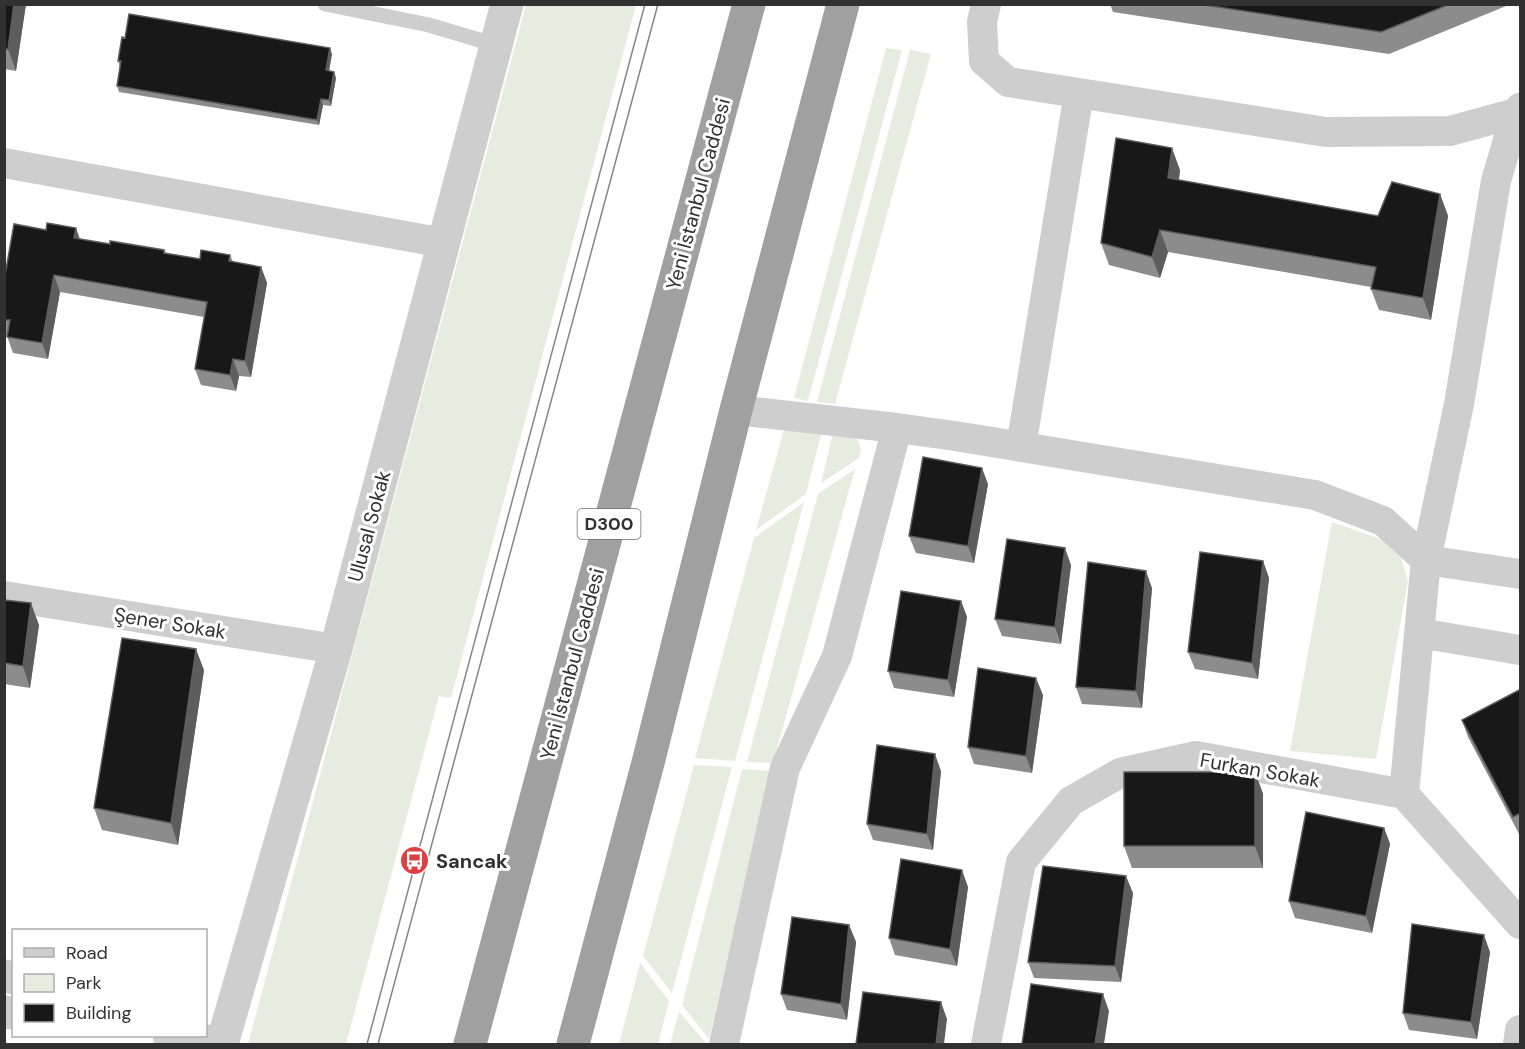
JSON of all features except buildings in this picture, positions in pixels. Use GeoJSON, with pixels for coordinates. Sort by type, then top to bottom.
{"type":"FeatureCollection","features":[{"type":"Feature","properties":{"kind":"highway","name":"Yeni İstanbul Caddesi"},"geometry":{"type":"LineString","coordinates":[[470,1044],[749,4]]}},
{"type":"Feature","properties":{"kind":"highway"},"geometry":{"type":"LineString","coordinates":[[573,1044],[649,759],[736,410],[843,4]]}},
{"type":"Feature","properties":{"kind":"street","name":"Ulusal Sokak"},"geometry":{"type":"LineString","coordinates":[[222,1044],[218,1010],[336,649],[507,4]]}},
{"type":"Feature","properties":{"kind":"street"},"geometry":{"type":"LineString","coordinates":[[986,4],[982,22],[984,61],[1008,82],[1326,132],[1450,131],[1518,111]]}},
{"type":"Feature","properties":{"kind":"street"},"geometry":{"type":"LineString","coordinates":[[1021,447],[1079,93]]}},
{"type":"Feature","properties":{"kind":"street"},"geometry":{"type":"LineString","coordinates":[[1518,111],[1496,181],[1459,404],[1426,560],[1404,794],[1521,924]]}},
{"type":"Feature","properties":{"kind":"street"},"geometry":{"type":"LineString","coordinates":[[4,163],[444,243]]}},
{"type":"Feature","properties":{"kind":"street"},"geometry":{"type":"LineString","coordinates":[[736,410],[897,428],[1315,495],[1383,521],[1426,560],[1521,574]]}},
{"type":"Feature","properties":{"kind":"street"},"geometry":{"type":"LineString","coordinates":[[724,1044],[785,768],[837,656],[897,428]]}},
{"type":"Feature","properties":{"kind":"street","name":"Şener Sokak"},"geometry":{"type":"LineString","coordinates":[[4,596],[336,649]]}},
{"type":"Feature","properties":{"kind":"street"},"geometry":{"type":"LineString","coordinates":[[1419,633],[1521,650]]}},
{"type":"Feature","properties":{"kind":"street","name":"Furkan Sokak"},"geometry":{"type":"LineString","coordinates":[[986,1044],[1021,862],[1071,801],[1120,773],[1196,756],[1404,794]]}},
{"type":"Feature","properties":{"kind":"street"},"geometry":{"type":"LineString","coordinates":[[1518,1044],[1521,1030]]}},
{"type":"Feature","properties":{"kind":"street"},"geometry":{"type":"LineString","coordinates":[[181,1037],[222,1044]]}},
{"type":"Feature","properties":{"kind":"lane"},"geometry":{"type":"LineString","coordinates":[[325,4],[429,26],[496,45]]}},
{"type":"Feature","properties":{"kind":"green space"},"geometry":{"type":"Polygon","coordinates":[[[526,5],[636,5],[451,698],[439,696],[346,1044],[248,1044],[526,5]]]}},
{"type":"Feature","properties":{"kind":"green space"},"geometry":{"type":"Polygon","coordinates":[[[886,48],[902,50],[808,401],[794,398],[886,48]]]}},
{"type":"Feature","properties":{"kind":"green space"},"geometry":{"type":"Polygon","coordinates":[[[910,50],[931,54],[835,404],[817,402],[910,50]]]}},
{"type":"Feature","properties":{"kind":"green space"},"geometry":{"type":"Polygon","coordinates":[[[785,426],[822,431],[806,494],[756,530],[785,426]]]}},
{"type":"Feature","properties":{"kind":"green space"},"geometry":{"type":"Polygon","coordinates":[[[833,433],[850,435],[858,440],[861,450],[859,458],[821,483],[833,433]]]}},
{"type":"Feature","properties":{"kind":"green space"},"geometry":{"type":"Polygon","coordinates":[[[855,469],[773,763],[747,762],[818,494],[855,469]]]}},
{"type":"Feature","properties":{"kind":"green space"},"geometry":{"type":"Polygon","coordinates":[[[804,502],[735,761],[695,758],[754,538],[804,502]]]}},
{"type":"Feature","properties":{"kind":"green space"},"geometry":{"type":"Polygon","coordinates":[[[1332,522],[1383,540],[1401,558],[1408,581],[1376,759],[1290,751],[1332,522]]]}},
{"type":"Feature","properties":{"kind":"green space"},"geometry":{"type":"Polygon","coordinates":[[[694,765],[732,767],[672,993],[643,956],[694,765]]]}},
{"type":"Feature","properties":{"kind":"green space"},"geometry":{"type":"Polygon","coordinates":[[[742,769],[771,771],[709,1039],[682,1005],[742,769]]]}},
{"type":"Feature","properties":{"kind":"green space"},"geometry":{"type":"Polygon","coordinates":[[[640,963],[669,1001],[658,1044],[619,1044],[640,963]]]}},
{"type":"Feature","properties":{"kind":"green space"},"geometry":{"type":"Polygon","coordinates":[[[679,1012],[707,1044],[670,1044],[679,1012]]]}},
{"type":"Feature","properties":{"kind":"tram line"},"geometry":{"type":"LineString","coordinates":[[367,1044],[645,4]]}},
{"type":"Feature","properties":{"kind":"tram line"},"geometry":{"type":"LineString","coordinates":[[378,1044],[658,4]]}},
{"type":"Feature","properties":{"kind":"place","name":"Sancak"},"geometry":{"type":"Point","coordinates":[415,861]}}]}
